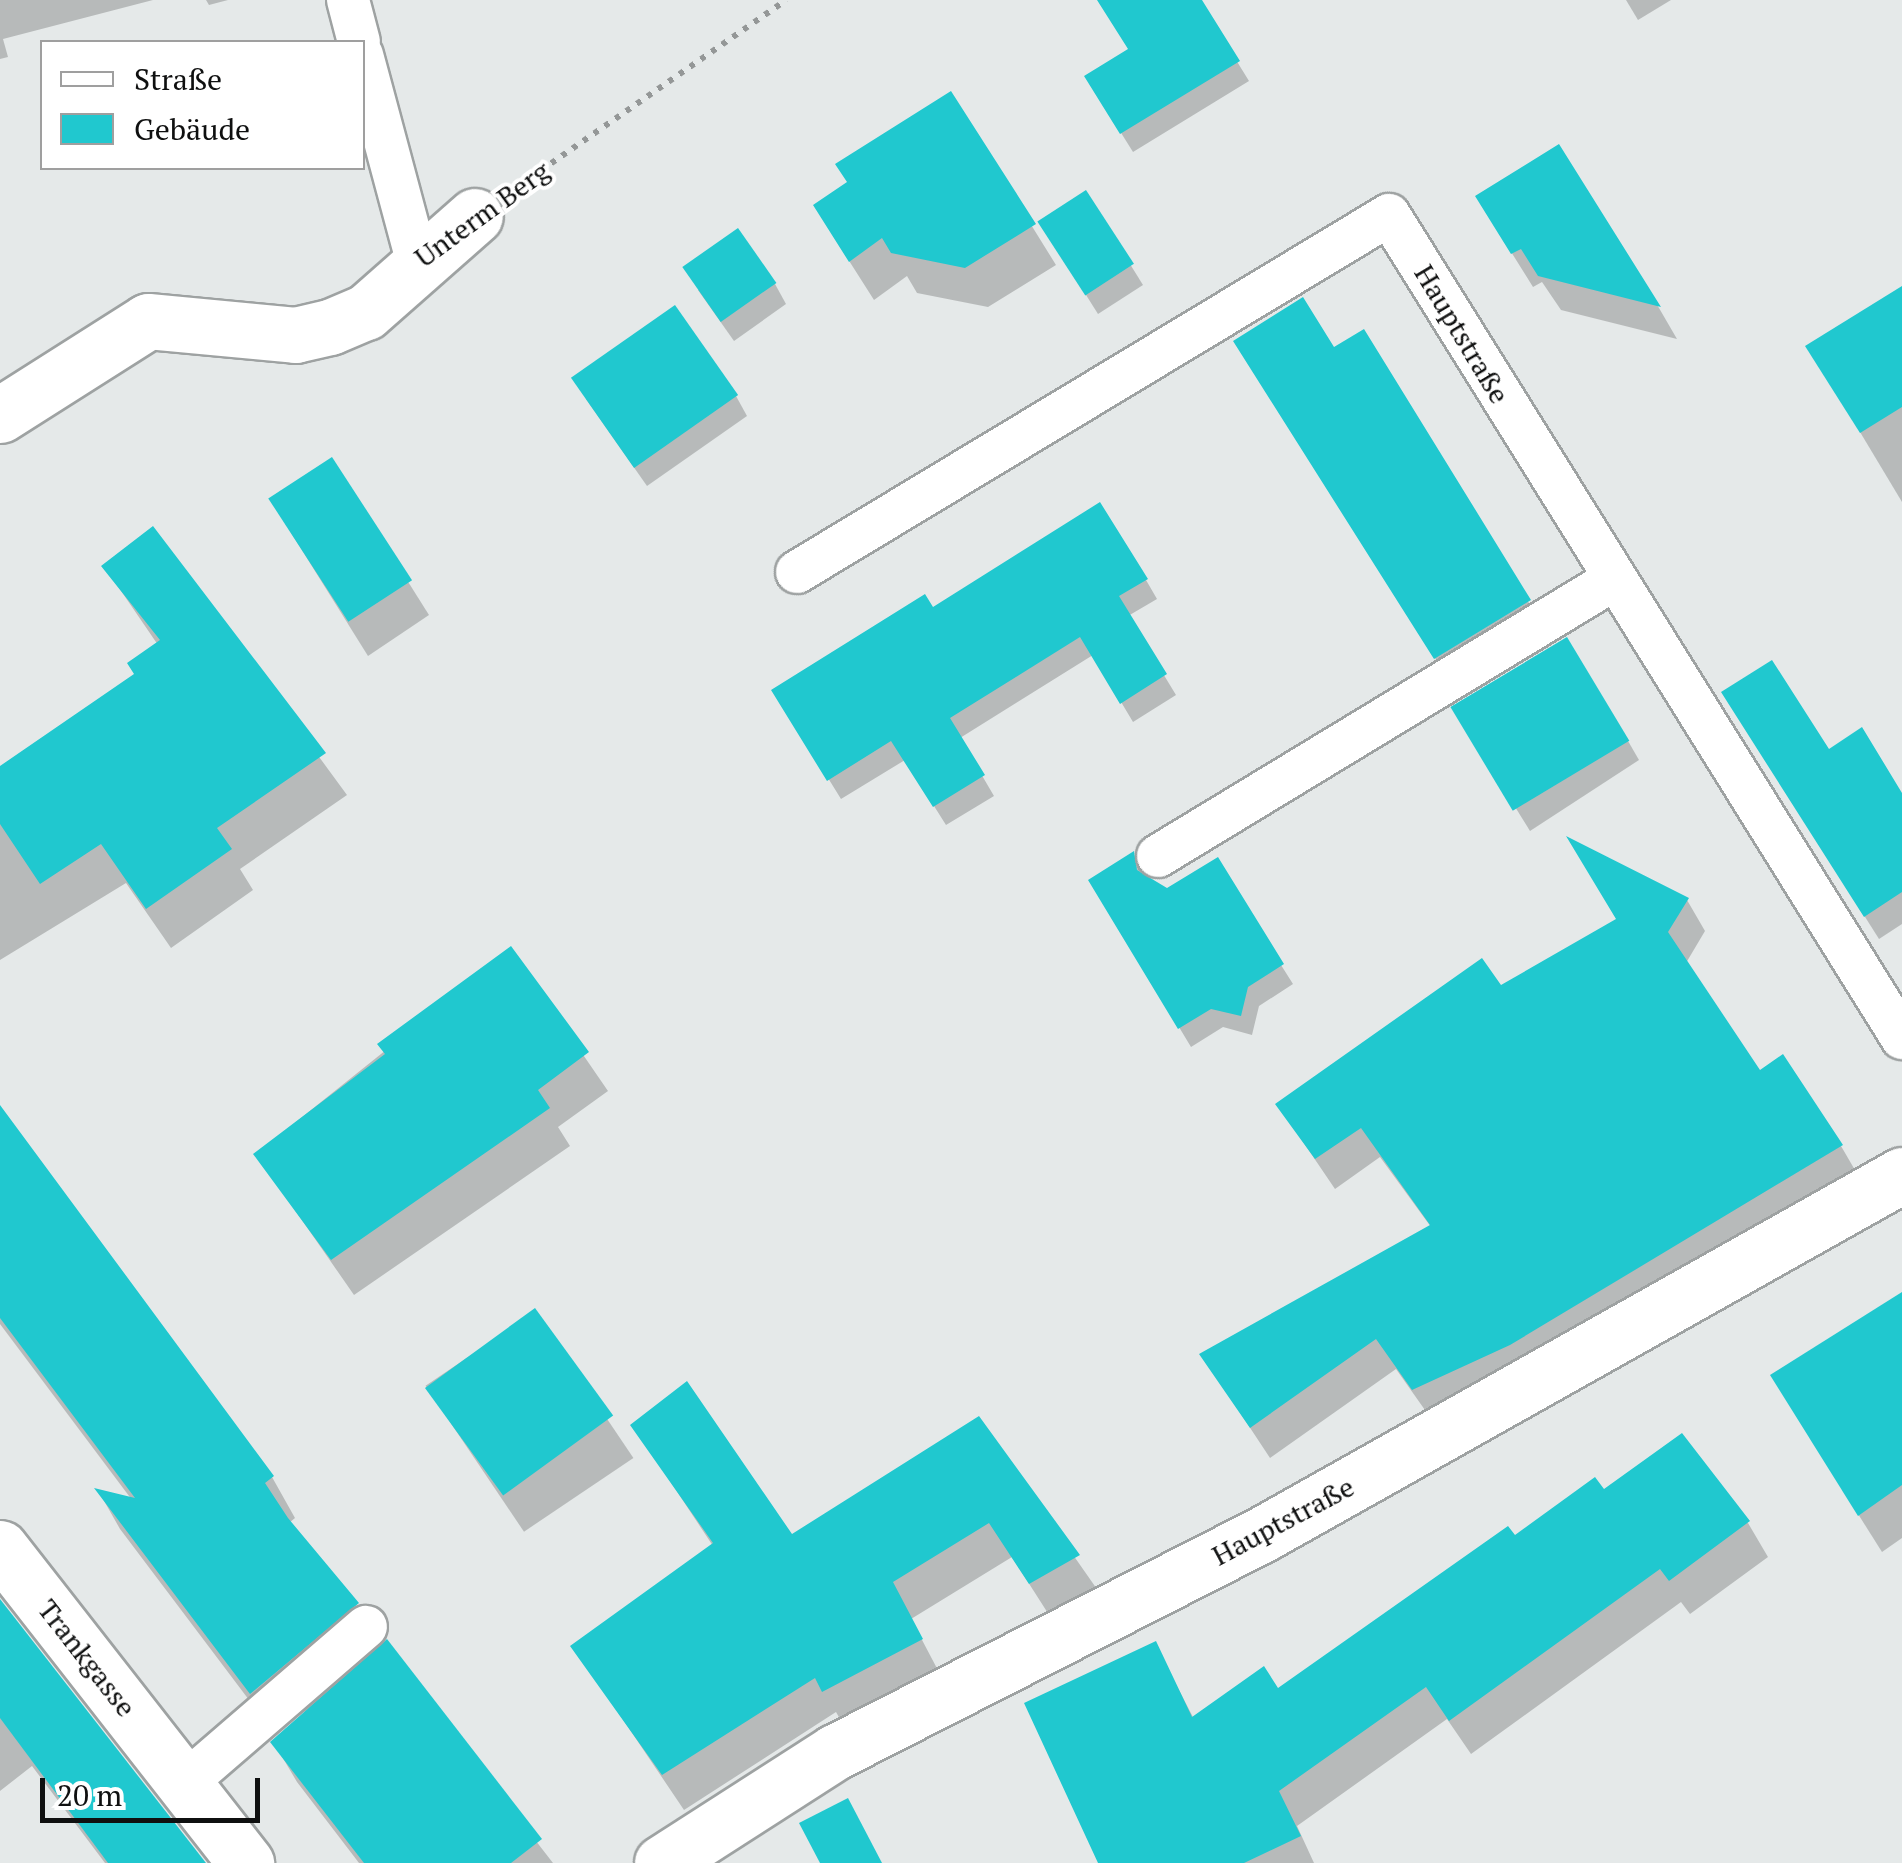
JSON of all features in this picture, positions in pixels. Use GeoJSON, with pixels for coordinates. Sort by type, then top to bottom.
{"type":"FeatureCollection","features":[{"type":"Feature","properties":{"kind":"main road","name":"Unterm Berg"},"geometry":{"type":"LineString","coordinates":[[0,415],[130,326],[182,318],[262,333],[330,327],[366,312],[418,260],[475,216]]}},
{"type":"Feature","properties":{"kind":"main road","name":"Hauptstraße"},"geometry":{"type":"LineString","coordinates":[[662,1863],[836,1752],[1261,1534],[1902,1175]]}},
{"type":"Feature","properties":{"kind":"main road","name":"Trankgasse"},"geometry":{"type":"LineString","coordinates":[[0,1548],[246,1863]]}},
{"type":"Feature","properties":{"kind":"lane"},"geometry":{"type":"LineString","coordinates":[[348,0],[358,40]]}},
{"type":"Feature","properties":{"kind":"lane"},"geometry":{"type":"LineString","coordinates":[[365,65],[418,260]]}},
{"type":"Feature","properties":{"kind":"lane","name":"Hauptstraße"},"geometry":{"type":"LineString","coordinates":[[798,572],[1389,215],[1612,580],[1902,1038]]}},
{"type":"Feature","properties":{"kind":"lane"},"geometry":{"type":"LineString","coordinates":[[1158,856],[1612,580]]}},
{"type":"Feature","properties":{"kind":"lane"},"geometry":{"type":"LineString","coordinates":[[185,1784],[366,1627]]}},
{"type":"Feature","properties":{"kind":"path","name":"Unterm Berg"},"geometry":{"type":"LineString","coordinates":[[475,216],[786,0]]}},
{"type":"Feature","properties":{"kind":"building"},"geometry":{"type":"Polygon","coordinates":[[[1097,0],[1202,0],[1240,61],[1120,134],[1084,76],[1128,49],[1097,0]]]}},
{"type":"Feature","properties":{"kind":"building"},"geometry":{"type":"Polygon","coordinates":[[[951,91],[1036,224],[965,268],[891,253],[882,238],[849,262],[813,205],[847,182],[835,164],[951,91]]]}},
{"type":"Feature","properties":{"kind":"building"},"geometry":{"type":"Polygon","coordinates":[[[1559,144],[1661,307],[1538,276],[1521,249],[1511,254],[1475,196],[1559,144]]]}},
{"type":"Feature","properties":{"kind":"building"},"geometry":{"type":"Polygon","coordinates":[[[1086,190],[1134,264],[1085,295],[1037,222],[1086,190]]]}},
{"type":"Feature","properties":{"kind":"building"},"geometry":{"type":"Polygon","coordinates":[[[738,228],[776,283],[721,322],[682,267],[738,228]]]}},
{"type":"Feature","properties":{"kind":"building"},"geometry":{"type":"Polygon","coordinates":[[[1902,286],[1902,407],[1860,433],[1805,346],[1902,286]]]}},
{"type":"Feature","properties":{"kind":"building"},"geometry":{"type":"Polygon","coordinates":[[[1303,297],[1334,347],[1364,329],[1531,600],[1434,659],[1233,341],[1303,297]]]}},
{"type":"Feature","properties":{"kind":"building"},"geometry":{"type":"Polygon","coordinates":[[[675,305],[738,395],[634,468],[571,378],[675,305]]]}},
{"type":"Feature","properties":{"kind":"building"},"geometry":{"type":"Polygon","coordinates":[[[332,457],[412,580],[348,622],[268,498],[332,457]]]}},
{"type":"Feature","properties":{"kind":"building"},"geometry":{"type":"Polygon","coordinates":[[[1100,502],[1148,579],[1119,596],[1167,674],[1120,704],[1080,637],[950,718],[985,775],[933,807],[891,741],[827,781],[771,690],[925,594],[933,607],[1100,502]]]}},
{"type":"Feature","properties":{"kind":"building"},"geometry":{"type":"Polygon","coordinates":[[[153,526],[326,753],[217,828],[232,849],[146,909],[101,844],[40,884],[0,824],[0,766],[134,674],[127,663],[160,640],[101,566],[153,526]]]}},
{"type":"Feature","properties":{"kind":"building"},"geometry":{"type":"Polygon","coordinates":[[[1567,637],[1629,741],[1513,811],[1450,707],[1567,637]]]}},
{"type":"Feature","properties":{"kind":"building"},"geometry":{"type":"Polygon","coordinates":[[[1772,660],[1829,749],[1862,727],[1902,793],[1902,892],[1864,917],[1721,692],[1772,660]]]}},
{"type":"Feature","properties":{"kind":"building"},"geometry":{"type":"Polygon","coordinates":[[[1566,836],[1689,898],[1668,932],[1760,1070],[1783,1054],[1843,1145],[1510,1345],[1412,1390],[1376,1339],[1250,1428],[1199,1354],[1430,1225],[1361,1128],[1315,1159],[1275,1104],[1482,958],[1501,985],[1616,919],[1566,836]]]}},
{"type":"Feature","properties":{"kind":"building"},"geometry":{"type":"Polygon","coordinates":[[[1134,851],[1137,870],[1167,888],[1218,857],[1284,964],[1248,987],[1241,1016],[1211,1009],[1178,1029],[1088,880],[1134,851]]]}},
{"type":"Feature","properties":{"kind":"building"},"geometry":{"type":"Polygon","coordinates":[[[511,946],[589,1052],[538,1090],[550,1108],[331,1260],[253,1154],[385,1054],[377,1044],[511,946]]]}},
{"type":"Feature","properties":{"kind":"building"},"geometry":{"type":"Polygon","coordinates":[[[0,1105],[274,1476],[265,1483],[288,1518],[359,1603],[250,1694],[94,1488],[135,1498],[0,1318],[0,1105]]]}},
{"type":"Feature","properties":{"kind":"building"},"geometry":{"type":"Polygon","coordinates":[[[1902,1292],[1902,1485],[1858,1516],[1770,1375],[1902,1292]]]}},
{"type":"Feature","properties":{"kind":"building"},"geometry":{"type":"Polygon","coordinates":[[[535,1308],[613,1416],[503,1496],[425,1388],[535,1308]]]}},
{"type":"Feature","properties":{"kind":"building"},"geometry":{"type":"Polygon","coordinates":[[[687,1381],[792,1534],[979,1416],[1080,1555],[1029,1584],[989,1523],[893,1582],[923,1639],[822,1692],[815,1678],[662,1775],[570,1646],[713,1543],[630,1425],[687,1381]]]}},
{"type":"Feature","properties":{"kind":"building"},"geometry":{"type":"Polygon","coordinates":[[[1682,1433],[1750,1521],[1669,1581],[1660,1569],[1449,1721],[1426,1687],[1279,1791],[1301,1836],[1244,1863],[1098,1863],[1024,1703],[1156,1641],[1192,1717],[1264,1666],[1278,1688],[1508,1526],[1515,1535],[1595,1477],[1604,1489],[1682,1433]]]}},
{"type":"Feature","properties":{"kind":"building"},"geometry":{"type":"Polygon","coordinates":[[[0,1599],[206,1863],[108,1863],[0,1718],[0,1599]]]}},
{"type":"Feature","properties":{"kind":"building"},"geometry":{"type":"Polygon","coordinates":[[[387,1639],[542,1839],[511,1863],[364,1863],[270,1742],[387,1639]]]}},
{"type":"Feature","properties":{"kind":"building"},"geometry":{"type":"Polygon","coordinates":[[[848,1798],[882,1863],[820,1863],[799,1823],[848,1798]]]}}]}
